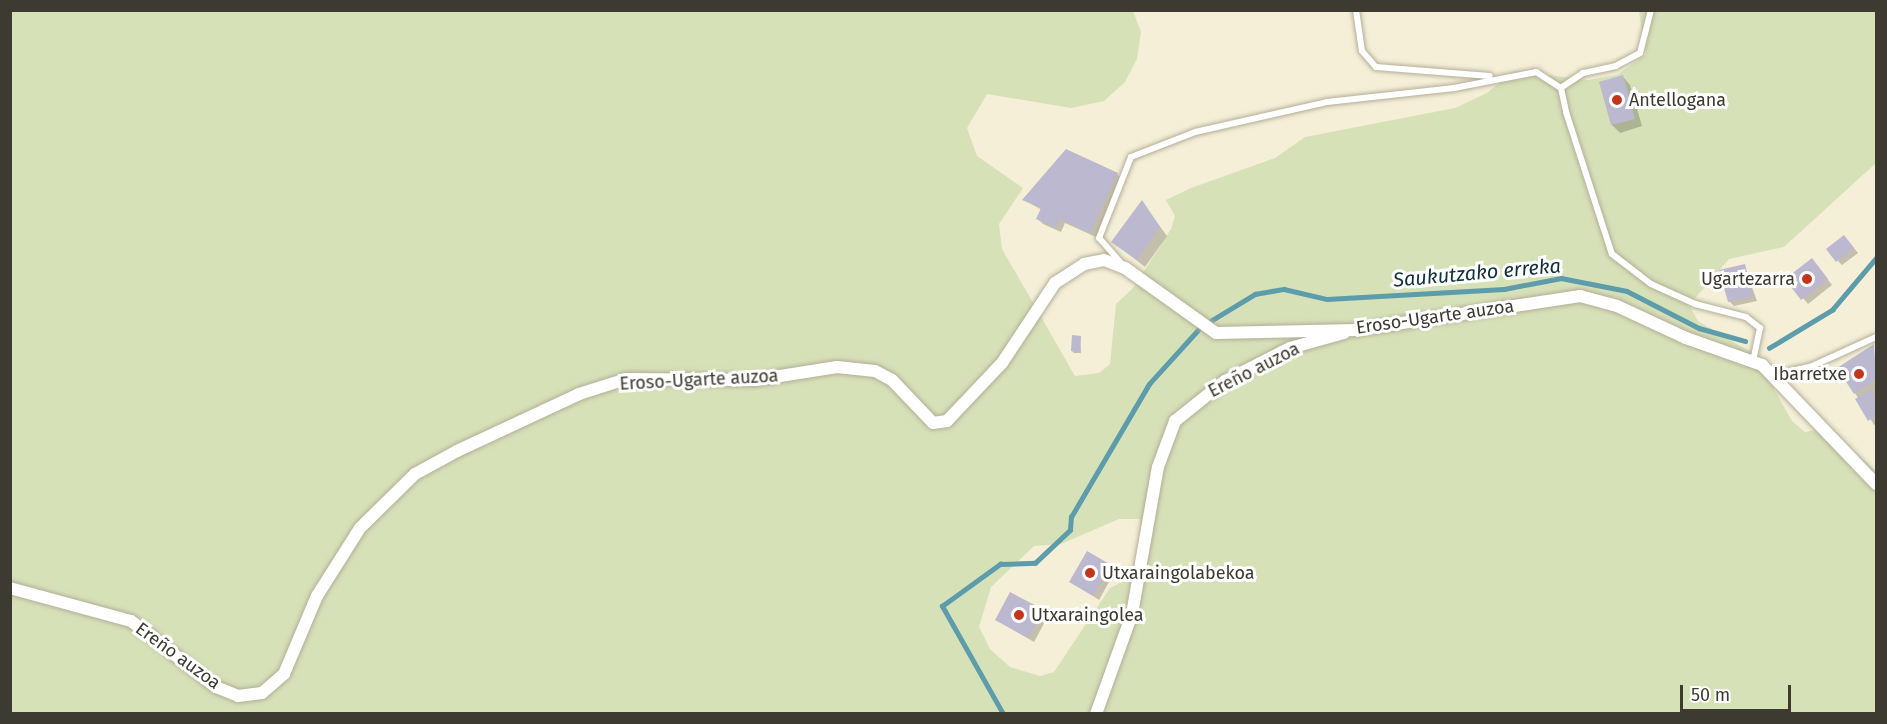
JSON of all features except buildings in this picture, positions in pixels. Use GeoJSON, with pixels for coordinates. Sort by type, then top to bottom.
{"type":"FeatureCollection","features":[{"type":"Feature","properties":{"kind":"street","name":"Eroso-Ugarte auzoa"},"geometry":{"type":"LineString","coordinates":[[360,528],[423,470],[579,394],[626,379],[755,380],[837,367],[875,371],[892,380],[933,423],[947,421],[1002,363],[1055,283],[1084,264],[1104,260],[1125,268],[1216,333],[1356,330],[1580,296],[1753,361],[1774,375],[1876,484]]}},
{"type":"Feature","properties":{"kind":"street","name":"Ereño auzoa"},"geometry":{"type":"LineString","coordinates":[[1096,714],[1132,614],[1158,467],[1175,421],[1225,381],[1290,348],[1356,330]]}},
{"type":"Feature","properties":{"kind":"street","name":"Ereño auzoa"},"geometry":{"type":"LineString","coordinates":[[10,588],[131,621],[216,687],[238,696],[262,693],[284,674],[317,596],[360,528]]}},
{"type":"Feature","properties":{"kind":"lane","name":"Eroso-Ugarte auzoa"},"geometry":{"type":"LineString","coordinates":[[1356,10],[1362,51],[1376,66],[1495,76],[1536,72],[1561,88]]}},
{"type":"Feature","properties":{"kind":"lane"},"geometry":{"type":"LineString","coordinates":[[1651,10],[1640,53],[1616,66],[1582,73],[1561,88],[1612,254],[1651,284],[1695,304],[1746,317],[1760,328],[1753,361]]}},
{"type":"Feature","properties":{"kind":"lane","name":"Eroso-Ugarte auzoa"},"geometry":{"type":"LineString","coordinates":[[1125,268],[1099,238],[1131,157],[1195,132],[1328,102],[1454,88],[1495,76]]}},
{"type":"Feature","properties":{"kind":"lane"},"geometry":{"type":"LineString","coordinates":[[1774,375],[1810,367],[1876,337]]}},
{"type":"Feature","properties":{"kind":"green space"},"geometry":{"type":"Polygon","coordinates":[[[10,11],[1133,11],[1141,32],[1137,59],[1125,82],[1104,101],[1071,108],[987,94],[967,128],[977,156],[1023,188],[999,224],[1002,249],[1075,376],[1099,373],[1110,364],[1116,304],[1134,287],[1171,229],[1175,216],[1166,200],[1191,188],[1275,158],[1305,137],[1455,108],[1487,93],[1514,71],[1588,80],[1617,75],[1646,54],[1639,11],[1876,11],[1876,163],[1784,247],[1729,259],[1689,305],[1698,321],[1754,354],[1792,421],[1805,432],[1822,429],[1835,435],[1876,471],[1876,713],[11,713],[10,11]],[[1119,519],[1061,544],[1034,546],[991,587],[979,627],[990,649],[1010,667],[1040,676],[1054,672],[1110,588],[1130,578],[1141,539],[1140,519],[1119,519]]]}},
{"type":"Feature","properties":{"kind":"waterway","name":"Saukutzako erreka"},"geometry":{"type":"LineString","coordinates":[[1769,348],[1832,310],[1876,258]]}},
{"type":"Feature","properties":{"kind":"waterway","name":"Saukutzako erreka"},"geometry":{"type":"LineString","coordinates":[[1209,322],[1255,294],[1284,289],[1327,299],[1504,289],[1561,278],[1627,291],[1699,328],[1745,341]]}},
{"type":"Feature","properties":{"kind":"waterway","name":"Saukutzako erreka"},"geometry":{"type":"LineString","coordinates":[[1003,714],[942,606],[1000,564],[1035,563],[1070,530],[1071,517],[1149,384],[1198,330]]}},
{"type":"Feature","properties":{"kind":"place","name":"Antellogana"},"geometry":{"type":"Point","coordinates":[1617,100]}},
{"type":"Feature","properties":{"kind":"place","name":"Ugartezarra"},"geometry":{"type":"Point","coordinates":[1807,279]}},
{"type":"Feature","properties":{"kind":"place","name":"Ibarretxe"},"geometry":{"type":"Point","coordinates":[1859,374]}},
{"type":"Feature","properties":{"kind":"place","name":"Utxaraingolabekoa"},"geometry":{"type":"Point","coordinates":[1090,573]}},
{"type":"Feature","properties":{"kind":"place","name":"Utxaraingolea"},"geometry":{"type":"Point","coordinates":[1019,615]}}]}
